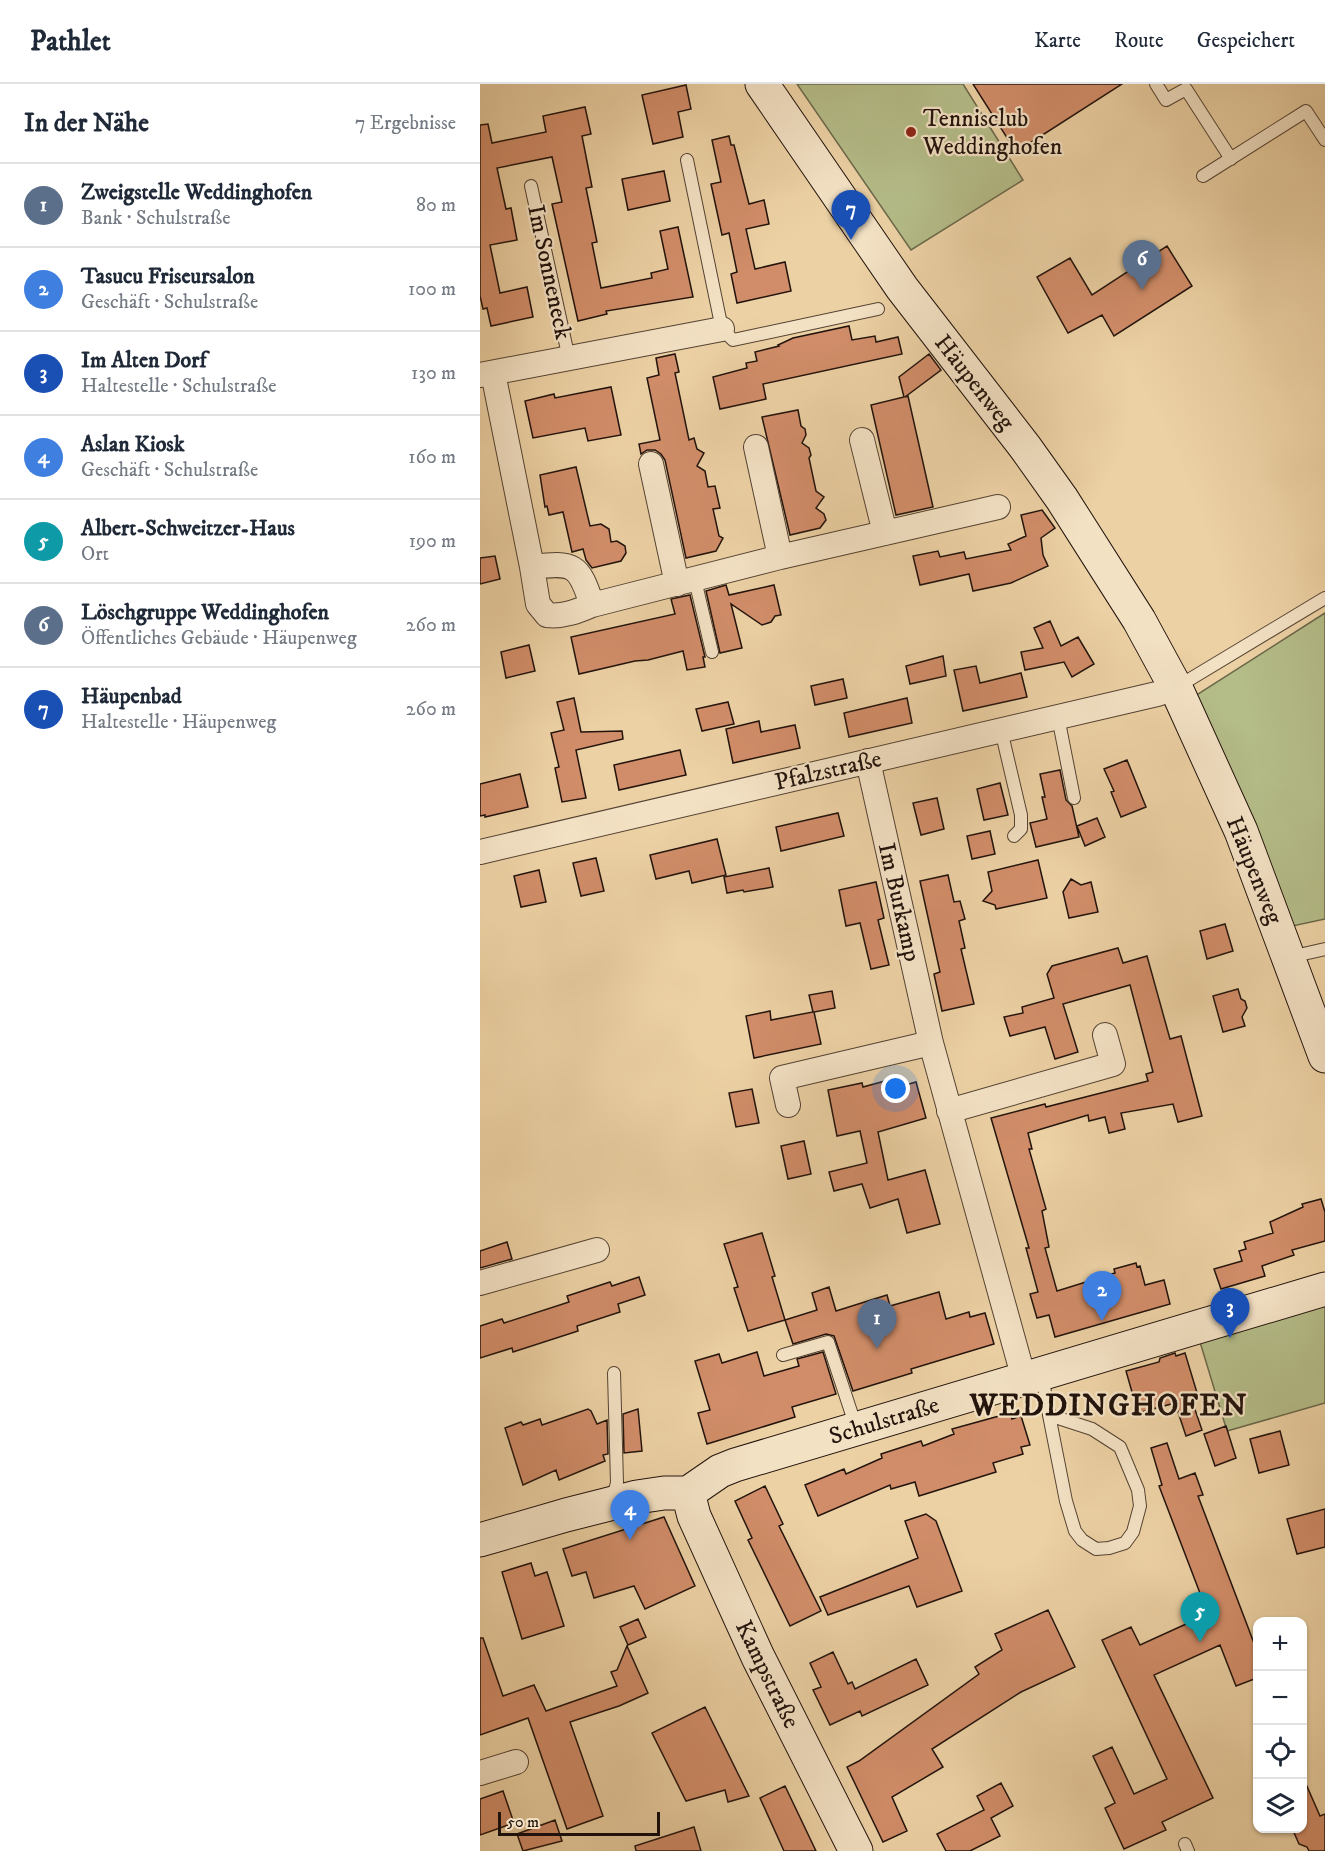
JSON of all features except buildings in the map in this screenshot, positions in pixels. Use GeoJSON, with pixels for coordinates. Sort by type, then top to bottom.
{"type":"FeatureCollection","features":[{"type":"Feature","properties":{"kind":"street","name":"Häupenweg"},"geometry":{"type":"LineString","coordinates":[[762,84],[902,288],[1025,447],[1062,499],[1139,620],[1176,688],[1241,831],[1325,1056]]}},
{"type":"Feature","properties":{"kind":"street","name":"Im Sonneneck"},"geometry":{"type":"LineString","coordinates":[[487,374],[722,329]]}},
{"type":"Feature","properties":{"kind":"street"},"geometry":{"type":"LineString","coordinates":[[487,374],[532,567],[538,604],[547,615],[574,612],[592,605],[780,556],[998,507]]}},
{"type":"Feature","properties":{"kind":"street"},"geometry":{"type":"LineString","coordinates":[[862,440],[885,533]]}},
{"type":"Feature","properties":{"kind":"street"},"geometry":{"type":"LineString","coordinates":[[756,447],[780,556]]}},
{"type":"Feature","properties":{"kind":"street"},"geometry":{"type":"LineString","coordinates":[[651,464],[686,582]]}},
{"type":"Feature","properties":{"kind":"street"},"geometry":{"type":"LineString","coordinates":[[532,567],[564,564],[572,567],[581,575],[592,605]]}},
{"type":"Feature","properties":{"kind":"street","name":"Pfalzstraße"},"geometry":{"type":"LineString","coordinates":[[480,852],[1176,688]]}},
{"type":"Feature","properties":{"kind":"street","name":"Im Burkamp"},"geometry":{"type":"LineString","coordinates":[[868,761],[931,1043],[949,1112],[1033,1376]]}},
{"type":"Feature","properties":{"kind":"street"},"geometry":{"type":"LineString","coordinates":[[949,1112],[1113,1064],[1105,1035]]}},
{"type":"Feature","properties":{"kind":"street"},"geometry":{"type":"LineString","coordinates":[[788,1105],[782,1078],[931,1043]]}},
{"type":"Feature","properties":{"kind":"street"},"geometry":{"type":"LineString","coordinates":[[480,1283],[597,1250]]}},
{"type":"Feature","properties":{"kind":"street","name":"Schulstraße"},"geometry":{"type":"LineString","coordinates":[[687,1493],[720,1471],[735,1465],[1325,1289]]}},
{"type":"Feature","properties":{"kind":"street"},"geometry":{"type":"LineString","coordinates":[[480,1540],[610,1504],[664,1493],[687,1493]]}},
{"type":"Feature","properties":{"kind":"street","name":"Kampstraße"},"geometry":{"type":"LineString","coordinates":[[687,1493],[694,1516],[758,1657],[856,1851]]}},
{"type":"Feature","properties":{"kind":"street"},"geometry":{"type":"LineString","coordinates":[[480,1773],[516,1762]]}},
{"type":"Feature","properties":{"kind":"lane"},"geometry":{"type":"LineString","coordinates":[[1156,84],[1166,100],[1186,89],[1231,159]]}},
{"type":"Feature","properties":{"kind":"lane"},"geometry":{"type":"LineString","coordinates":[[1203,176],[1306,111],[1325,140]]}},
{"type":"Feature","properties":{"kind":"lane"},"geometry":{"type":"LineString","coordinates":[[687,159],[722,329]]}},
{"type":"Feature","properties":{"kind":"lane","name":"Im Sonneneck"},"geometry":{"type":"LineString","coordinates":[[531,186],[569,359]]}},
{"type":"Feature","properties":{"kind":"lane","name":"Im Sonneneck"},"geometry":{"type":"LineString","coordinates":[[722,329],[733,340],[878,309]]}},
{"type":"Feature","properties":{"kind":"lane"},"geometry":{"type":"LineString","coordinates":[[686,582],[712,652]]}},
{"type":"Feature","properties":{"kind":"lane"},"geometry":{"type":"LineString","coordinates":[[1176,688],[1325,598]]}},
{"type":"Feature","properties":{"kind":"lane"},"geometry":{"type":"LineString","coordinates":[[1058,717],[1074,798]]}},
{"type":"Feature","properties":{"kind":"lane"},"geometry":{"type":"LineString","coordinates":[[1001,730],[1021,815],[1021,829],[1014,836]]}},
{"type":"Feature","properties":{"kind":"lane"},"geometry":{"type":"LineString","coordinates":[[1289,957],[1325,949]]}},
{"type":"Feature","properties":{"kind":"lane"},"geometry":{"type":"LineString","coordinates":[[783,1355],[828,1342],[856,1429]]}},
{"type":"Feature","properties":{"kind":"lane"},"geometry":{"type":"LineString","coordinates":[[610,1504],[617,1482],[614,1373]]}},
{"type":"Feature","properties":{"kind":"lane"},"geometry":{"type":"LineString","coordinates":[[1033,1376],[1049,1415],[1066,1501],[1076,1531],[1082,1540],[1096,1549],[1125,1543],[1132,1532],[1140,1506],[1138,1490],[1120,1447],[1092,1429],[1049,1415]]}},
{"type":"Feature","properties":{"kind":"green space","name":"Tennisclub Weddinghofen"},"geometry":{"type":"Polygon","coordinates":[[[797,84],[963,84],[1023,180],[911,250],[797,84]]]}},
{"type":"Feature","properties":{"kind":"green space"},"geometry":{"type":"Polygon","coordinates":[[[1325,613],[1325,919],[1274,930],[1187,701],[1325,613]]]}},
{"type":"Feature","properties":{"kind":"green space"},"geometry":{"type":"Polygon","coordinates":[[[1325,1305],[1325,1403],[1227,1431],[1200,1342],[1325,1305]]]}},
{"type":"Feature","properties":{"kind":"place","name":"Tennisclub Weddinghofen"},"geometry":{"type":"Point","coordinates":[911,132]}},
{"type":"Feature","properties":{"kind":"place","name":"Häupenbad"},"geometry":{"type":"Point","coordinates":[851,240]}},
{"type":"Feature","properties":{"kind":"place","name":"Löschgruppe Weddinghofen"},"geometry":{"type":"Point","coordinates":[1142,290]}},
{"type":"Feature","properties":{"kind":"place","name":"Tasucu Friseursalon"},"geometry":{"type":"Point","coordinates":[1102,1321]}},
{"type":"Feature","properties":{"kind":"place","name":"Im Alten Dorf"},"geometry":{"type":"Point","coordinates":[1230,1338]}},
{"type":"Feature","properties":{"kind":"place","name":"Zweigstelle Weddinghofen"},"geometry":{"type":"Point","coordinates":[877,1349]}},
{"type":"Feature","properties":{"kind":"place","name":"Aslan Kiosk"},"geometry":{"type":"Point","coordinates":[630,1540]}},
{"type":"Feature","properties":{"kind":"place","name":"Albert-Schweitzer-Haus"},"geometry":{"type":"Point","coordinates":[1200,1642]}},
{"type":"Feature","properties":{"kind":"district","name":"WEDDINGHOFEN"},"geometry":{"type":"Point","coordinates":[1109,1405]}}]}
